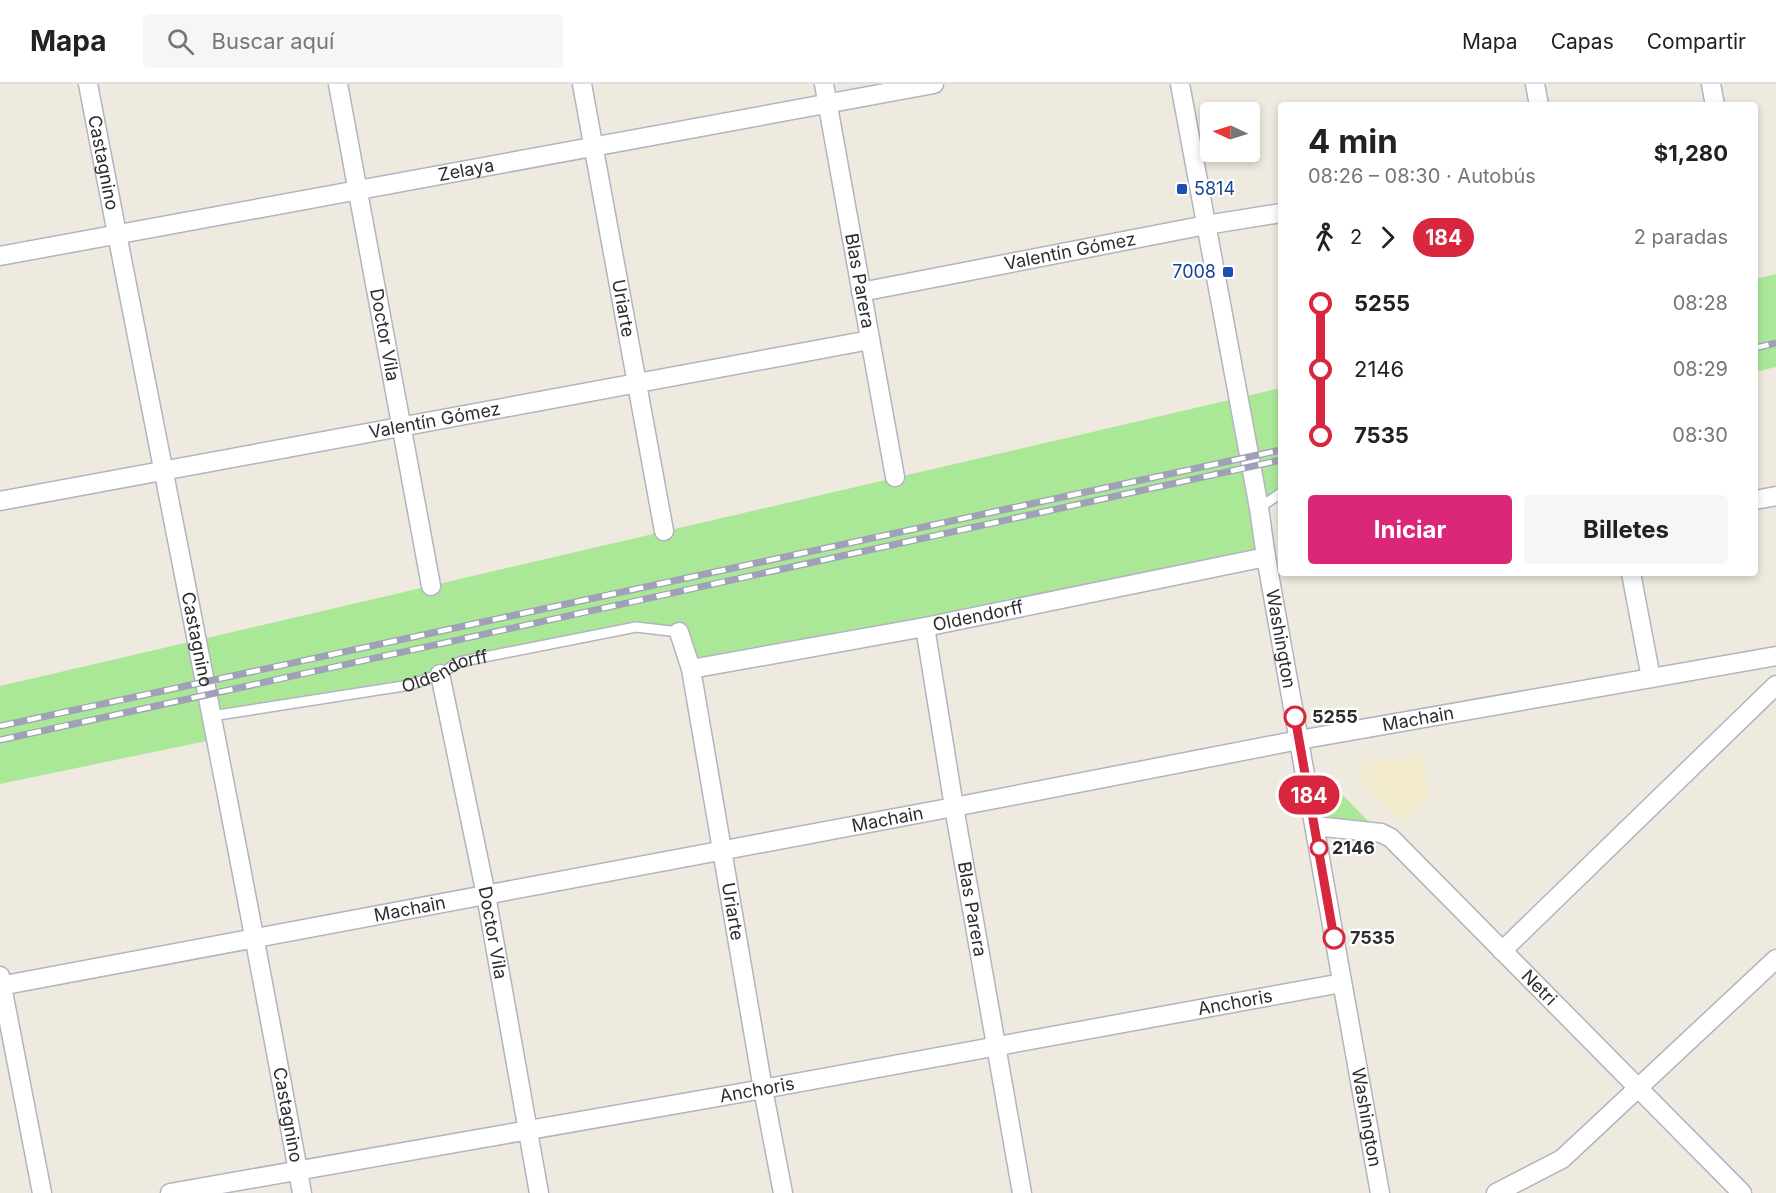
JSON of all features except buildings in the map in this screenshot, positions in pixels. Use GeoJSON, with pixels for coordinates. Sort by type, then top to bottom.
{"type":"FeatureCollection","features":[{"type":"Feature","properties":{"kind":"street","name":"Castagnino"},"geometry":{"type":"LineString","coordinates":[[88,84],[162,471],[256,938],[302,1193]]}},
{"type":"Feature","properties":{"kind":"street","name":"Doctor Vila"},"geometry":{"type":"LineString","coordinates":[[338,84],[431,586]]}},
{"type":"Feature","properties":{"kind":"street","name":"Uriarte"},"geometry":{"type":"LineString","coordinates":[[582,84],[664,531]]}},
{"type":"Feature","properties":{"kind":"street","name":"Blas Parera"},"geometry":{"type":"LineString","coordinates":[[824,84],[895,477]]}},
{"type":"Feature","properties":{"kind":"street","name":"Zelaya"},"geometry":{"type":"LineString","coordinates":[[0,256],[934,84]]}},
{"type":"Feature","properties":{"kind":"street","name":"Washington"},"geometry":{"type":"LineString","coordinates":[[1180,84],[1259,508],[1380,1193]]}},
{"type":"Feature","properties":{"kind":"street"},"geometry":{"type":"LineString","coordinates":[[1535,84],[1538,102]]}},
{"type":"Feature","properties":{"kind":"street"},"geometry":{"type":"LineString","coordinates":[[1711,84],[1714,102]]}},
{"type":"Feature","properties":{"kind":"street","name":"Valentín Gómez"},"geometry":{"type":"LineString","coordinates":[[861,292],[1206,225],[1278,213]]}},
{"type":"Feature","properties":{"kind":"street","name":"Valentín Gómez"},"geometry":{"type":"LineString","coordinates":[[0,501],[870,340]]}},
{"type":"Feature","properties":{"kind":"street"},"geometry":{"type":"LineString","coordinates":[[1758,499],[1776,496]]}},
{"type":"Feature","properties":{"kind":"street","name":"Oldendorff"},"geometry":{"type":"LineString","coordinates":[[691,669],[925,627],[1266,557]]}},
{"type":"Feature","properties":{"kind":"street"},"geometry":{"type":"LineString","coordinates":[[1632,576],[1651,678]]}},
{"type":"Feature","properties":{"kind":"street","name":"Blas Parera"},"geometry":{"type":"LineString","coordinates":[[925,627],[954,807],[1022,1193]]}},
{"type":"Feature","properties":{"kind":"street","name":"Uriarte"},"geometry":{"type":"LineString","coordinates":[[679,632],[691,669],[783,1193]]}},
{"type":"Feature","properties":{"kind":"street","name":"Machain"},"geometry":{"type":"LineString","coordinates":[[1,983],[722,851],[1299,740],[1776,656]]}},
{"type":"Feature","properties":{"kind":"street","name":"Doctor Vila"},"geometry":{"type":"LineString","coordinates":[[440,674],[486,895],[539,1193]]}},
{"type":"Feature","properties":{"kind":"street"},"geometry":{"type":"LineString","coordinates":[[1502,951],[1776,685]]}},
{"type":"Feature","properties":{"kind":"street","name":"Netri"},"geometry":{"type":"LineString","coordinates":[[1315,826],[1381,833],[1391,838],[1742,1193]]}},
{"type":"Feature","properties":{"kind":"street"},"geometry":{"type":"LineString","coordinates":[[1496,1193],[1562,1159],[1776,959]]}},
{"type":"Feature","properties":{"kind":"street"},"geometry":{"type":"LineString","coordinates":[[1,983],[42,1193]]}},
{"type":"Feature","properties":{"kind":"street","name":"Anchoris"},"geometry":{"type":"LineString","coordinates":[[170,1193],[763,1089],[1342,983]]}},
{"type":"Feature","properties":{"kind":"lane"},"geometry":{"type":"LineString","coordinates":[[1259,508],[1278,495]]}},
{"type":"Feature","properties":{"kind":"lane","name":"Oldendorff"},"geometry":{"type":"LineString","coordinates":[[212,716],[410,684],[440,674],[459,662],[636,627],[679,632]]}},
{"type":"Feature","properties":{"kind":"shaded area"},"geometry":{"type":"Polygon","coordinates":[[[1421,754],[1430,796],[1404,822],[1360,782],[1364,764],[1421,754]]]}},
{"type":"Feature","properties":{"kind":"green space"},"geometry":{"type":"Polygon","coordinates":[[[1776,274],[1776,367],[1758,371],[1758,278],[1776,274]]]}},
{"type":"Feature","properties":{"kind":"green space"},"geometry":{"type":"Polygon","coordinates":[[[1278,389],[1278,495],[1259,508],[1266,557],[691,669],[679,632],[636,627],[459,662],[410,685],[212,715],[216,739],[0,784],[0,686],[1278,389]]]}},
{"type":"Feature","properties":{"kind":"green space"},"geometry":{"type":"Polygon","coordinates":[[[1324,784],[1334,786],[1368,821],[1368,824],[1327,820],[1318,788],[1324,784]]]}},
{"type":"Feature","properties":{"kind":"railway"},"geometry":{"type":"LineString","coordinates":[[1758,347],[1776,343]]}},
{"type":"Feature","properties":{"kind":"railway"},"geometry":{"type":"LineString","coordinates":[[0,726],[1278,451]]}},
{"type":"Feature","properties":{"kind":"railway"},"geometry":{"type":"LineString","coordinates":[[0,740],[1278,461]]}},
{"type":"Feature","properties":{"kind":"bus line","name":"184"},"geometry":{"type":"LineString","coordinates":[[1295,717],[1334,938]]}},
{"type":"Feature","properties":{"kind":"place","name":"5814"},"geometry":{"type":"Point","coordinates":[1182,189]}},
{"type":"Feature","properties":{"kind":"place","name":"7008"},"geometry":{"type":"Point","coordinates":[1228,272]}},
{"type":"Feature","properties":{"kind":"place","name":"5255"},"geometry":{"type":"Point","coordinates":[1295,717]}},
{"type":"Feature","properties":{"kind":"place","name":"2146"},"geometry":{"type":"Point","coordinates":[1319,848]}},
{"type":"Feature","properties":{"kind":"place","name":"7535"},"geometry":{"type":"Point","coordinates":[1334,938]}}]}
